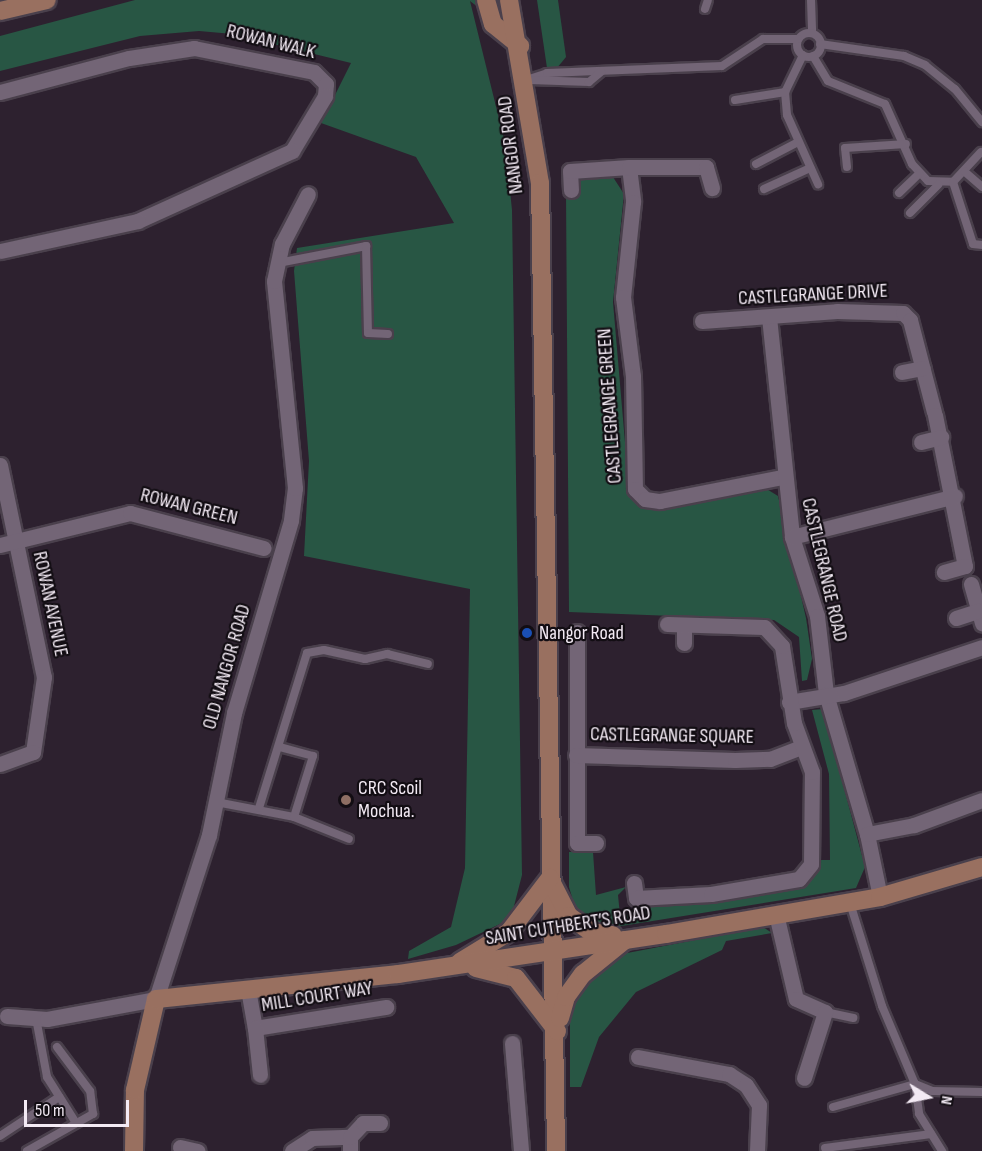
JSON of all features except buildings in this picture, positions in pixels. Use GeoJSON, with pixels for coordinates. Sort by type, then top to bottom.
{"type":"FeatureCollection","features":[{"type":"Feature","properties":{"kind":"main road"},"geometry":{"type":"LineString","coordinates":[[0,11],[47,0]]}},
{"type":"Feature","properties":{"kind":"main road"},"geometry":{"type":"LineString","coordinates":[[486,0],[493,24],[520,46]]}},
{"type":"Feature","properties":{"kind":"main road","name":"NANGOR ROAD"},"geometry":{"type":"LineString","coordinates":[[508,0],[526,80],[540,183],[550,878],[557,1031],[556,1151]]}},
{"type":"Feature","properties":{"kind":"main road","name":"SAINT CUTHBERT’S ROAD"},"geometry":{"type":"LineString","coordinates":[[156,999],[454,966],[850,903],[880,897],[982,867]]}},
{"type":"Feature","properties":{"kind":"main road"},"geometry":{"type":"LineString","coordinates":[[454,966],[510,932],[550,878],[569,916],[591,932],[629,938]]}},
{"type":"Feature","properties":{"kind":"main road"},"geometry":{"type":"LineString","coordinates":[[557,1031],[566,997],[583,974],[629,938]]}},
{"type":"Feature","properties":{"kind":"main road"},"geometry":{"type":"LineString","coordinates":[[454,966],[498,970],[516,978],[557,1031]]}},
{"type":"Feature","properties":{"kind":"main road","name":"OLD NANGOR ROAD"},"geometry":{"type":"LineString","coordinates":[[134,1151],[135,1090],[156,999]]}},
{"type":"Feature","properties":{"kind":"street","name":"ROWAN WALK"},"geometry":{"type":"LineString","coordinates":[[0,92],[129,58],[194,48],[314,72],[326,84],[325,96],[292,151],[138,221],[0,251]]}},
{"type":"Feature","properties":{"kind":"street"},"geometry":{"type":"LineString","coordinates":[[571,190],[570,171],[629,167],[706,166],[712,188]]}},
{"type":"Feature","properties":{"kind":"street","name":"CASTLEGRANGE GREEN"},"geometry":{"type":"LineString","coordinates":[[629,167],[633,202],[623,297],[633,376],[635,489],[645,499],[660,501],[782,477]]}},
{"type":"Feature","properties":{"kind":"street","name":"OLD NANGOR ROAD"},"geometry":{"type":"LineString","coordinates":[[156,999],[216,802],[234,713],[291,520],[295,488],[275,303],[277,263],[308,194]]}},
{"type":"Feature","properties":{"kind":"street","name":"CASTLEGRANGE DRIVE"},"geometry":{"type":"LineString","coordinates":[[702,321],[903,313],[923,368],[955,496],[965,566],[944,572]]}},
{"type":"Feature","properties":{"kind":"street","name":"CASTLEGRANGE ROAD"},"geometry":{"type":"LineString","coordinates":[[769,317],[782,477],[792,537],[817,616],[826,694],[867,834],[880,897]]}},
{"type":"Feature","properties":{"kind":"street"},"geometry":{"type":"LineString","coordinates":[[902,372],[923,368]]}},
{"type":"Feature","properties":{"kind":"street"},"geometry":{"type":"LineString","coordinates":[[921,442],[941,437]]}},
{"type":"Feature","properties":{"kind":"street","name":"ROWAN AVENUE"},"geometry":{"type":"LineString","coordinates":[[0,465],[44,677],[33,752],[0,764]]}},
{"type":"Feature","properties":{"kind":"street"},"geometry":{"type":"LineString","coordinates":[[792,537],[955,496]]}},
{"type":"Feature","properties":{"kind":"street","name":"ROWAN GREEN"},"geometry":{"type":"LineString","coordinates":[[0,545],[130,513],[263,548]]}},
{"type":"Feature","properties":{"kind":"street"},"geometry":{"type":"LineString","coordinates":[[956,618],[980,617],[971,585]]}},
{"type":"Feature","properties":{"kind":"street"},"geometry":{"type":"LineString","coordinates":[[634,882],[636,898],[711,894],[804,876],[811,864],[812,772],[789,702],[782,646],[764,627],[667,624]]}},
{"type":"Feature","properties":{"kind":"street"},"geometry":{"type":"LineString","coordinates":[[684,625],[684,643]]}},
{"type":"Feature","properties":{"kind":"street","name":"CASTLEGRANGE SQUARE"},"geometry":{"type":"LineString","coordinates":[[593,633],[573,632],[577,843],[596,843]]}},
{"type":"Feature","properties":{"kind":"street"},"geometry":{"type":"LineString","coordinates":[[789,702],[826,694],[844,693],[982,647]]}},
{"type":"Feature","properties":{"kind":"street","name":"CASTLEGRANGE SQUARE"},"geometry":{"type":"LineString","coordinates":[[576,755],[770,759],[802,747]]}},
{"type":"Feature","properties":{"kind":"street"},"geometry":{"type":"LineString","coordinates":[[867,834],[914,825],[982,801]]}},
{"type":"Feature","properties":{"kind":"street"},"geometry":{"type":"LineString","coordinates":[[776,914],[796,999],[825,1012],[804,1078]]}},
{"type":"Feature","properties":{"kind":"street","name":"MILL COURT WAY"},"geometry":{"type":"LineString","coordinates":[[248,989],[260,1075]]}},
{"type":"Feature","properties":{"kind":"street"},"geometry":{"type":"LineString","coordinates":[[7,1016],[36,1018],[156,999]]}},
{"type":"Feature","properties":{"kind":"street","name":"MILL COURT WAY"},"geometry":{"type":"LineString","coordinates":[[255,1028],[386,1007]]}},
{"type":"Feature","properties":{"kind":"street"},"geometry":{"type":"LineString","coordinates":[[512,1043],[521,1151]]}},
{"type":"Feature","properties":{"kind":"street"},"geometry":{"type":"LineString","coordinates":[[638,1057],[729,1074],[746,1085],[759,1105],[758,1151]]}},
{"type":"Feature","properties":{"kind":"street"},"geometry":{"type":"LineString","coordinates":[[292,1151],[312,1138],[350,1144],[363,1124],[380,1123]]}},
{"type":"Feature","properties":{"kind":"street"},"geometry":{"type":"LineString","coordinates":[[180,1147],[198,1151]]}},
{"type":"Feature","properties":{"kind":"lane"},"geometry":{"type":"LineString","coordinates":[[705,9],[708,0]]}},
{"type":"Feature","properties":{"kind":"lane"},"geometry":{"type":"LineString","coordinates":[[811,0],[812,33],[820,44],[904,56],[925,65],[955,89],[982,122]]}},
{"type":"Feature","properties":{"kind":"lane"},"geometry":{"type":"LineString","coordinates":[[526,80],[589,82],[601,72],[722,66],[763,39],[798,39],[812,33]]}},
{"type":"Feature","properties":{"kind":"lane"},"geometry":{"type":"LineString","coordinates":[[798,39],[803,55],[785,92],[798,142],[818,184]]}},
{"type":"Feature","properties":{"kind":"lane"},"geometry":{"type":"LineString","coordinates":[[813,56],[820,44]]}},
{"type":"Feature","properties":{"kind":"lane"},"geometry":{"type":"LineString","coordinates":[[803,55],[813,56]]}},
{"type":"Feature","properties":{"kind":"lane"},"geometry":{"type":"LineString","coordinates":[[813,56],[828,81],[885,104],[919,174],[939,185]]}},
{"type":"Feature","properties":{"kind":"lane"},"geometry":{"type":"LineString","coordinates":[[735,100],[785,92]]}},
{"type":"Feature","properties":{"kind":"lane"},"geometry":{"type":"LineString","coordinates":[[756,164],[798,142]]}},
{"type":"Feature","properties":{"kind":"lane"},"geometry":{"type":"LineString","coordinates":[[847,167],[845,148],[906,144]]}},
{"type":"Feature","properties":{"kind":"lane"},"geometry":{"type":"LineString","coordinates":[[910,213],[939,185],[953,182],[965,172],[981,152]]}},
{"type":"Feature","properties":{"kind":"lane"},"geometry":{"type":"LineString","coordinates":[[764,189],[810,168]]}},
{"type":"Feature","properties":{"kind":"lane"},"geometry":{"type":"LineString","coordinates":[[965,172],[982,187]]}},
{"type":"Feature","properties":{"kind":"lane"},"geometry":{"type":"LineString","coordinates":[[899,193],[919,174]]}},
{"type":"Feature","properties":{"kind":"lane"},"geometry":{"type":"LineString","coordinates":[[953,182],[973,244],[982,245]]}},
{"type":"Feature","properties":{"kind":"lane"},"geometry":{"type":"LineString","coordinates":[[277,263],[366,246],[368,333],[388,334]]}},
{"type":"Feature","properties":{"kind":"lane"},"geometry":{"type":"LineString","coordinates":[[259,808],[307,653],[324,650],[365,659],[387,654],[428,664]]}},
{"type":"Feature","properties":{"kind":"lane"},"geometry":{"type":"LineString","coordinates":[[279,747],[313,756],[294,817]]}},
{"type":"Feature","properties":{"kind":"lane"},"geometry":{"type":"LineString","coordinates":[[216,802],[259,808],[294,817],[350,838]]}},
{"type":"Feature","properties":{"kind":"lane"},"geometry":{"type":"LineString","coordinates":[[850,903],[882,1006],[915,1084],[920,1114],[942,1151]]}},
{"type":"Feature","properties":{"kind":"lane"},"geometry":{"type":"LineString","coordinates":[[825,1012],[854,1018]]}},
{"type":"Feature","properties":{"kind":"lane"},"geometry":{"type":"LineString","coordinates":[[36,1018],[38,1051],[59,1097],[76,1122]]}},
{"type":"Feature","properties":{"kind":"lane"},"geometry":{"type":"LineString","coordinates":[[27,1151],[93,1114],[95,1105],[57,1047]]}},
{"type":"Feature","properties":{"kind":"lane"},"geometry":{"type":"LineString","coordinates":[[833,1107],[915,1084],[981,1095]]}},
{"type":"Feature","properties":{"kind":"lane"},"geometry":{"type":"LineString","coordinates":[[0,1136],[59,1097]]}},
{"type":"Feature","properties":{"kind":"lane"},"geometry":{"type":"LineString","coordinates":[[825,1148],[931,1134]]}},
{"type":"Feature","properties":{"kind":"green space"},"geometry":{"type":"Polygon","coordinates":[[[135,0],[478,0],[483,11],[470,1],[505,143],[512,210],[522,875],[513,910],[504,922],[456,945],[408,959],[409,951],[451,927],[465,868],[470,589],[304,556],[309,461],[294,271],[297,248],[454,223],[416,157],[321,123],[351,63],[233,34],[199,31],[140,36],[0,71],[0,36],[135,0]]]}},
{"type":"Feature","properties":{"kind":"green space"},"geometry":{"type":"Polygon","coordinates":[[[537,0],[558,0],[566,57],[557,68],[547,68],[537,0]]]}},
{"type":"Feature","properties":{"kind":"green space"},"geometry":{"type":"Polygon","coordinates":[[[611,174],[624,194],[613,302],[629,489],[659,505],[765,488],[778,496],[806,618],[812,659],[807,680],[802,681],[799,637],[774,620],[569,612],[566,194],[584,175],[611,174]]]}},
{"type":"Feature","properties":{"kind":"green space"},"geometry":{"type":"Polygon","coordinates":[[[823,709],[865,867],[856,888],[603,929],[576,911],[569,887],[569,852],[593,852],[596,895],[626,887],[618,895],[620,915],[643,914],[648,904],[715,901],[801,886],[814,876],[820,860],[830,860],[829,774],[812,710],[823,709]]]}},
{"type":"Feature","properties":{"kind":"green space"},"geometry":{"type":"Polygon","coordinates":[[[763,927],[772,933],[726,941],[722,950],[636,992],[599,1037],[581,1087],[570,1087],[570,1017],[580,987],[622,954],[763,927]]]}},
{"type":"Feature","properties":{"kind":"place","name":"Nangor Road"},"geometry":{"type":"Point","coordinates":[527,633]}},
{"type":"Feature","properties":{"kind":"place","name":"CRC Scoil Mochua."},"geometry":{"type":"Point","coordinates":[346,800]}}]}
